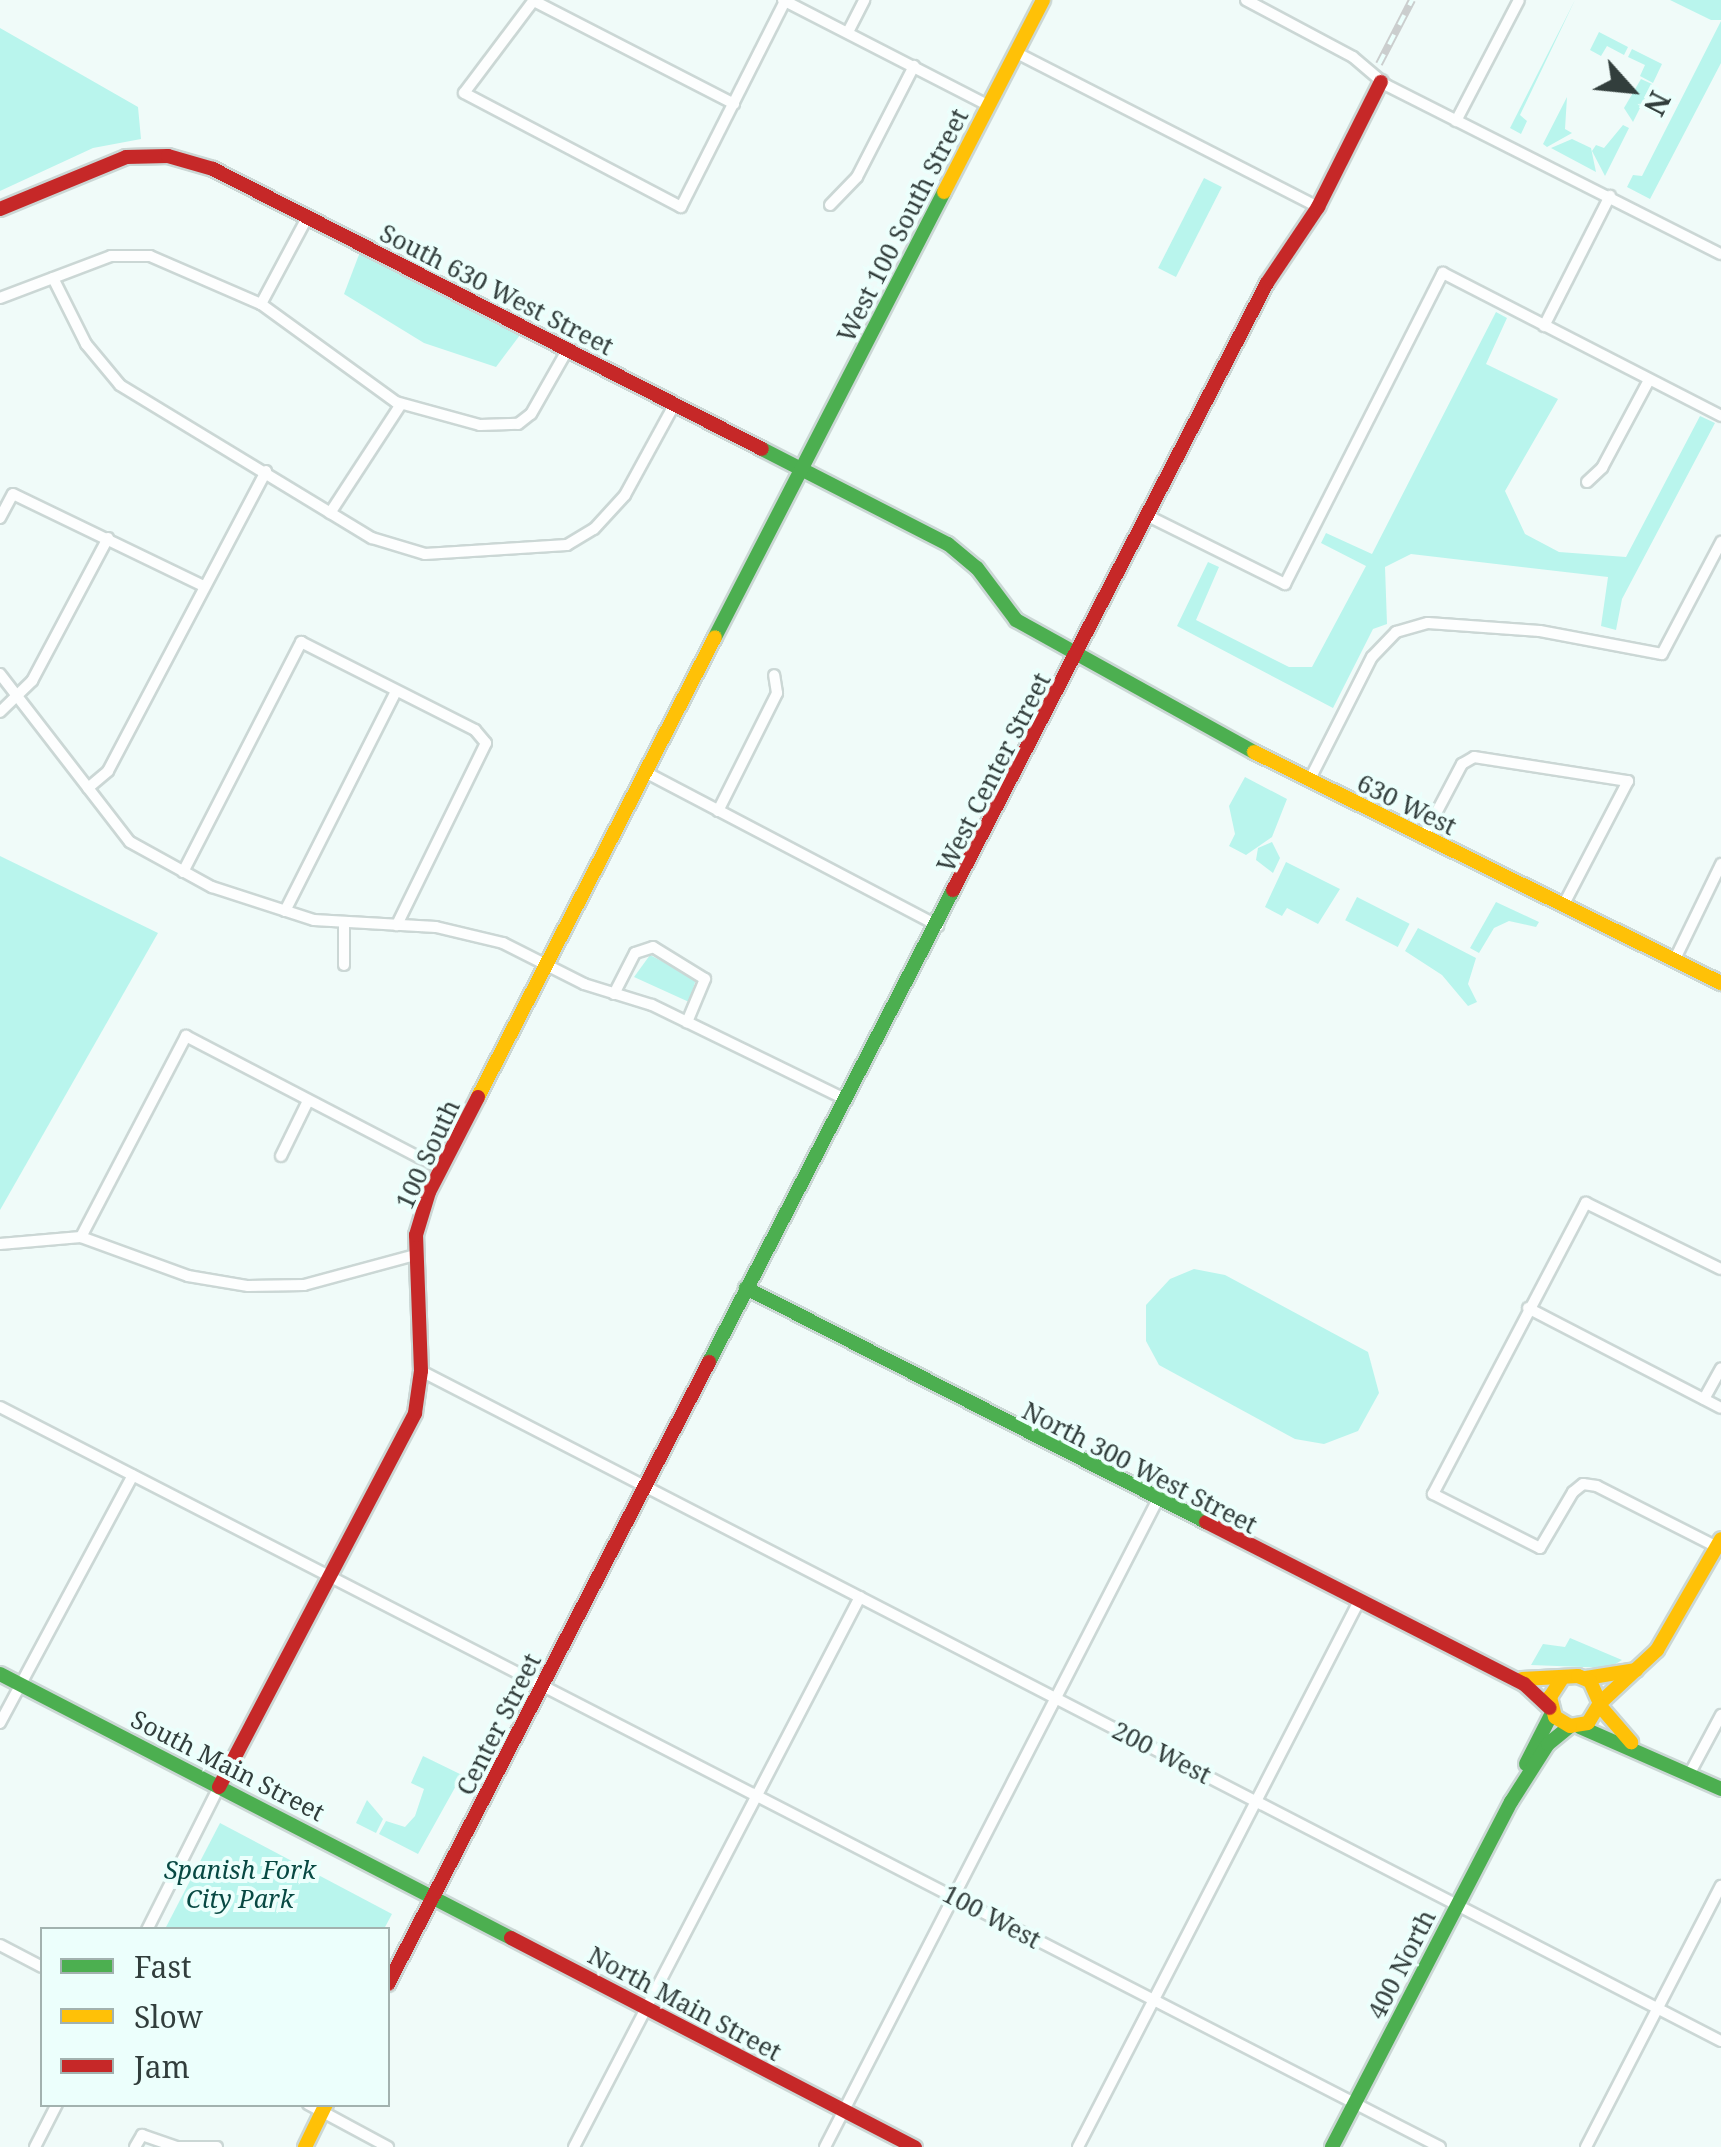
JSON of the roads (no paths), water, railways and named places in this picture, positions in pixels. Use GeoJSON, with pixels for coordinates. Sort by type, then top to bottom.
{"type":"FeatureCollection","features":[{"type":"Feature","properties":{"kind":"street"},"geometry":{"type":"LineString","coordinates":[[734,104],[534,0],[464,93],[680,207],[734,104],[784,0],[987,105]]}},
{"type":"Feature","properties":{"kind":"street"},"geometry":{"type":"LineString","coordinates":[[848,32],[864,0]]}},
{"type":"Feature","properties":{"kind":"street","name":"West 100 South Street"},"geometry":{"type":"LineString","coordinates":[[803,470],[1043,0]]}},
{"type":"Feature","properties":{"kind":"street"},"geometry":{"type":"LineString","coordinates":[[1246,0],[1353,57],[1381,82],[1721,254]]}},
{"type":"Feature","properties":{"kind":"street"},"geometry":{"type":"LineString","coordinates":[[1456,121],[1519,0]]}},
{"type":"Feature","properties":{"kind":"street"},"geometry":{"type":"LineString","coordinates":[[1014,52],[1318,207]]}},
{"type":"Feature","properties":{"kind":"street"},"geometry":{"type":"LineString","coordinates":[[830,205],[857,177],[914,66]]}},
{"type":"Feature","properties":{"kind":"street","name":"West Center Street"},"geometry":{"type":"LineString","coordinates":[[646,1484],[939,926],[1267,283],[1318,207],[1381,82]]}},
{"type":"Feature","properties":{"kind":"street","name":"South 630 West Street"},"geometry":{"type":"LineString","coordinates":[[0,209],[102,164],[168,156],[212,169],[948,544],[977,568],[1016,620],[1076,658]]}},
{"type":"Feature","properties":{"kind":"street"},"geometry":{"type":"LineString","coordinates":[[1544,326],[1610,196]]}},
{"type":"Feature","properties":{"kind":"street"},"geometry":{"type":"LineString","coordinates":[[261,304],[306,218]]}},
{"type":"Feature","properties":{"kind":"street"},"geometry":{"type":"LineString","coordinates":[[0,298],[111,256],[136,256],[184,266],[261,304],[401,404],[480,425],[518,424],[531,414],[568,349]]}},
{"type":"Feature","properties":{"kind":"street"},"geometry":{"type":"LineString","coordinates":[[1148,516],[1285,584],[1443,273],[1721,416]]}},
{"type":"Feature","properties":{"kind":"street"},"geometry":{"type":"LineString","coordinates":[[53,278],[86,344],[120,385],[372,538],[425,554],[567,545],[594,529],[625,496],[674,404]]}},
{"type":"Feature","properties":{"kind":"street"},"geometry":{"type":"LineString","coordinates":[[1587,482],[1602,468],[1649,380]]}},
{"type":"Feature","properties":{"kind":"street"},"geometry":{"type":"LineString","coordinates":[[330,513],[401,404]]}},
{"type":"Feature","properties":{"kind":"street","name":"100 South"},"geometry":{"type":"LineString","coordinates":[[149,1927],[406,1433],[421,1371],[415,1255],[420,1218],[440,1168],[803,470]]}},
{"type":"Feature","properties":{"kind":"street"},"geometry":{"type":"LineString","coordinates":[[88,788],[108,771],[266,471]]}},
{"type":"Feature","properties":{"kind":"street"},"geometry":{"type":"LineString","coordinates":[[0,518],[13,494],[203,586]]}},
{"type":"Feature","properties":{"kind":"street"},"geometry":{"type":"LineString","coordinates":[[0,712],[32,680],[108,538]]}},
{"type":"Feature","properties":{"kind":"street"},"geometry":{"type":"LineString","coordinates":[[1309,781],[1372,657],[1396,632],[1428,623],[1540,631],[1662,654],[1718,557],[1721,542]]}},
{"type":"Feature","properties":{"kind":"street"},"geometry":{"type":"LineString","coordinates":[[184,872],[301,642],[475,730],[486,742],[397,925]]}},
{"type":"Feature","properties":{"kind":"street","name":"630 West"},"geometry":{"type":"LineString","coordinates":[[1076,658],[1309,781],[1721,983]]}},
{"type":"Feature","properties":{"kind":"street"},"geometry":{"type":"LineString","coordinates":[[0,674],[130,842],[235,898],[344,922],[478,935],[687,1022],[846,1100]]}},
{"type":"Feature","properties":{"kind":"street"},"geometry":{"type":"LineString","coordinates":[[718,811],[777,693],[774,675]]}},
{"type":"Feature","properties":{"kind":"street"},"geometry":{"type":"LineString","coordinates":[[286,911],[396,691]]}},
{"type":"Feature","properties":{"kind":"street"},"geometry":{"type":"LineString","coordinates":[[1423,838],[1462,764],[1487,755],[1628,782],[1563,906]]}},
{"type":"Feature","properties":{"kind":"street"},"geometry":{"type":"LineString","coordinates":[[647,773],[939,926]]}},
{"type":"Feature","properties":{"kind":"street"},"geometry":{"type":"LineString","coordinates":[[1674,961],[1721,864]]}},
{"type":"Feature","properties":{"kind":"street"},"geometry":{"type":"LineString","coordinates":[[344,922],[344,965]]}},
{"type":"Feature","properties":{"kind":"street"},"geometry":{"type":"LineString","coordinates":[[614,994],[634,953],[653,946],[705,979],[687,1022]]}},
{"type":"Feature","properties":{"kind":"street"},"geometry":{"type":"LineString","coordinates":[[81,1236],[186,1036],[440,1168]]}},
{"type":"Feature","properties":{"kind":"street"},"geometry":{"type":"LineString","coordinates":[[281,1156],[308,1101]]}},
{"type":"Feature","properties":{"kind":"street"},"geometry":{"type":"LineString","coordinates":[[1574,1726],[1645,1664],[1719,1542],[1583,1484],[1540,1548],[1433,1494],[1586,1203],[1721,1269]]}},
{"type":"Feature","properties":{"kind":"street"},"geometry":{"type":"LineString","coordinates":[[0,1244],[81,1236],[188,1276],[248,1286],[304,1285],[415,1255]]}},
{"type":"Feature","properties":{"kind":"street","name":"North 300 West Street"},"geometry":{"type":"LineString","coordinates":[[746,1288],[1157,1502],[1516,1680]]}},
{"type":"Feature","properties":{"kind":"street"},"geometry":{"type":"LineString","coordinates":[[1528,1308],[1721,1408]]}},
{"type":"Feature","properties":{"kind":"street"},"geometry":{"type":"LineString","coordinates":[[1704,1399],[1721,1368]]}},
{"type":"Feature","properties":{"kind":"street","name":"200 West"},"geometry":{"type":"LineString","coordinates":[[421,1371],[1721,2041]]}},
{"type":"Feature","properties":{"kind":"street","name":"100 West"},"geometry":{"type":"LineString","coordinates":[[0,1407],[1440,2147]]}},
{"type":"Feature","properties":{"kind":"street"},"geometry":{"type":"LineString","coordinates":[[0,1724],[133,1475]]}},
{"type":"Feature","properties":{"kind":"street","name":"Center Street"},"geometry":{"type":"LineString","coordinates":[[390,1980],[646,1484]]}},
{"type":"Feature","properties":{"kind":"street"},"geometry":{"type":"LineString","coordinates":[[825,2147],[957,1898],[1157,1502]]}},
{"type":"Feature","properties":{"kind":"street"},"geometry":{"type":"LineString","coordinates":[[574,2147],[860,1598]]}},
{"type":"Feature","properties":{"kind":"street"},"geometry":{"type":"LineString","coordinates":[[1078,2147],[1358,1603]]}},
{"type":"Feature","properties":{"kind":"street"},"geometry":{"type":"LineString","coordinates":[[1516,1680],[1614,1678],[1645,1664]]}},
{"type":"Feature","properties":{"kind":"street","name":"South Main Street"},"geometry":{"type":"LineString","coordinates":[[0,1674],[434,1898]]}},
{"type":"Feature","properties":{"kind":"street"},"geometry":{"type":"LineString","coordinates":[[1586,1678],[1600,1705],[1640,1748]]}},
{"type":"Feature","properties":{"kind":"street"},"geometry":{"type":"LineString","coordinates":[[1516,1680],[1574,1726],[1640,1748],[1721,1788]]}},
{"type":"Feature","properties":{"kind":"street"},"geometry":{"type":"LineString","coordinates":[[1552,1710],[1561,1680]]}},
{"type":"Feature","properties":{"kind":"street","name":"400 North"},"geometry":{"type":"LineString","coordinates":[[1332,2147],[1511,1802],[1552,1710]]}},
{"type":"Feature","properties":{"kind":"street"},"geometry":{"type":"LineString","coordinates":[[1690,1774],[1721,1715]]}},
{"type":"Feature","properties":{"kind":"street","name":"400 North"},"geometry":{"type":"LineString","coordinates":[[1511,1802],[1548,1744],[1574,1726]]}},
{"type":"Feature","properties":{"kind":"street"},"geometry":{"type":"LineString","coordinates":[[1586,2147],[1721,1886]]}},
{"type":"Feature","properties":{"kind":"street","name":"North Main Street"},"geometry":{"type":"LineString","coordinates":[[434,1898],[916,2147]]}},
{"type":"Feature","properties":{"kind":"street"},"geometry":{"type":"LineString","coordinates":[[0,1945],[40,1966]]}},
{"type":"Feature","properties":{"kind":"street"},"geometry":{"type":"LineString","coordinates":[[35,2147],[55,2107]]}},
{"type":"Feature","properties":{"kind":"street"},"geometry":{"type":"LineString","coordinates":[[305,2147],[319,2107],[388,2147]]}},
{"type":"Feature","properties":{"kind":"street"},"geometry":{"type":"LineString","coordinates":[[135,2147],[142,2134],[176,2147],[217,2147]]}},
{"type":"Feature","properties":{"kind":"railway"},"geometry":{"type":"LineString","coordinates":[[1379,64],[1412,0]]}},
{"type":"Feature","properties":{"kind":"park label","name":"Spanish Fork City Park"},"geometry":{"type":"Point","coordinates":[240,1884]}}]}
